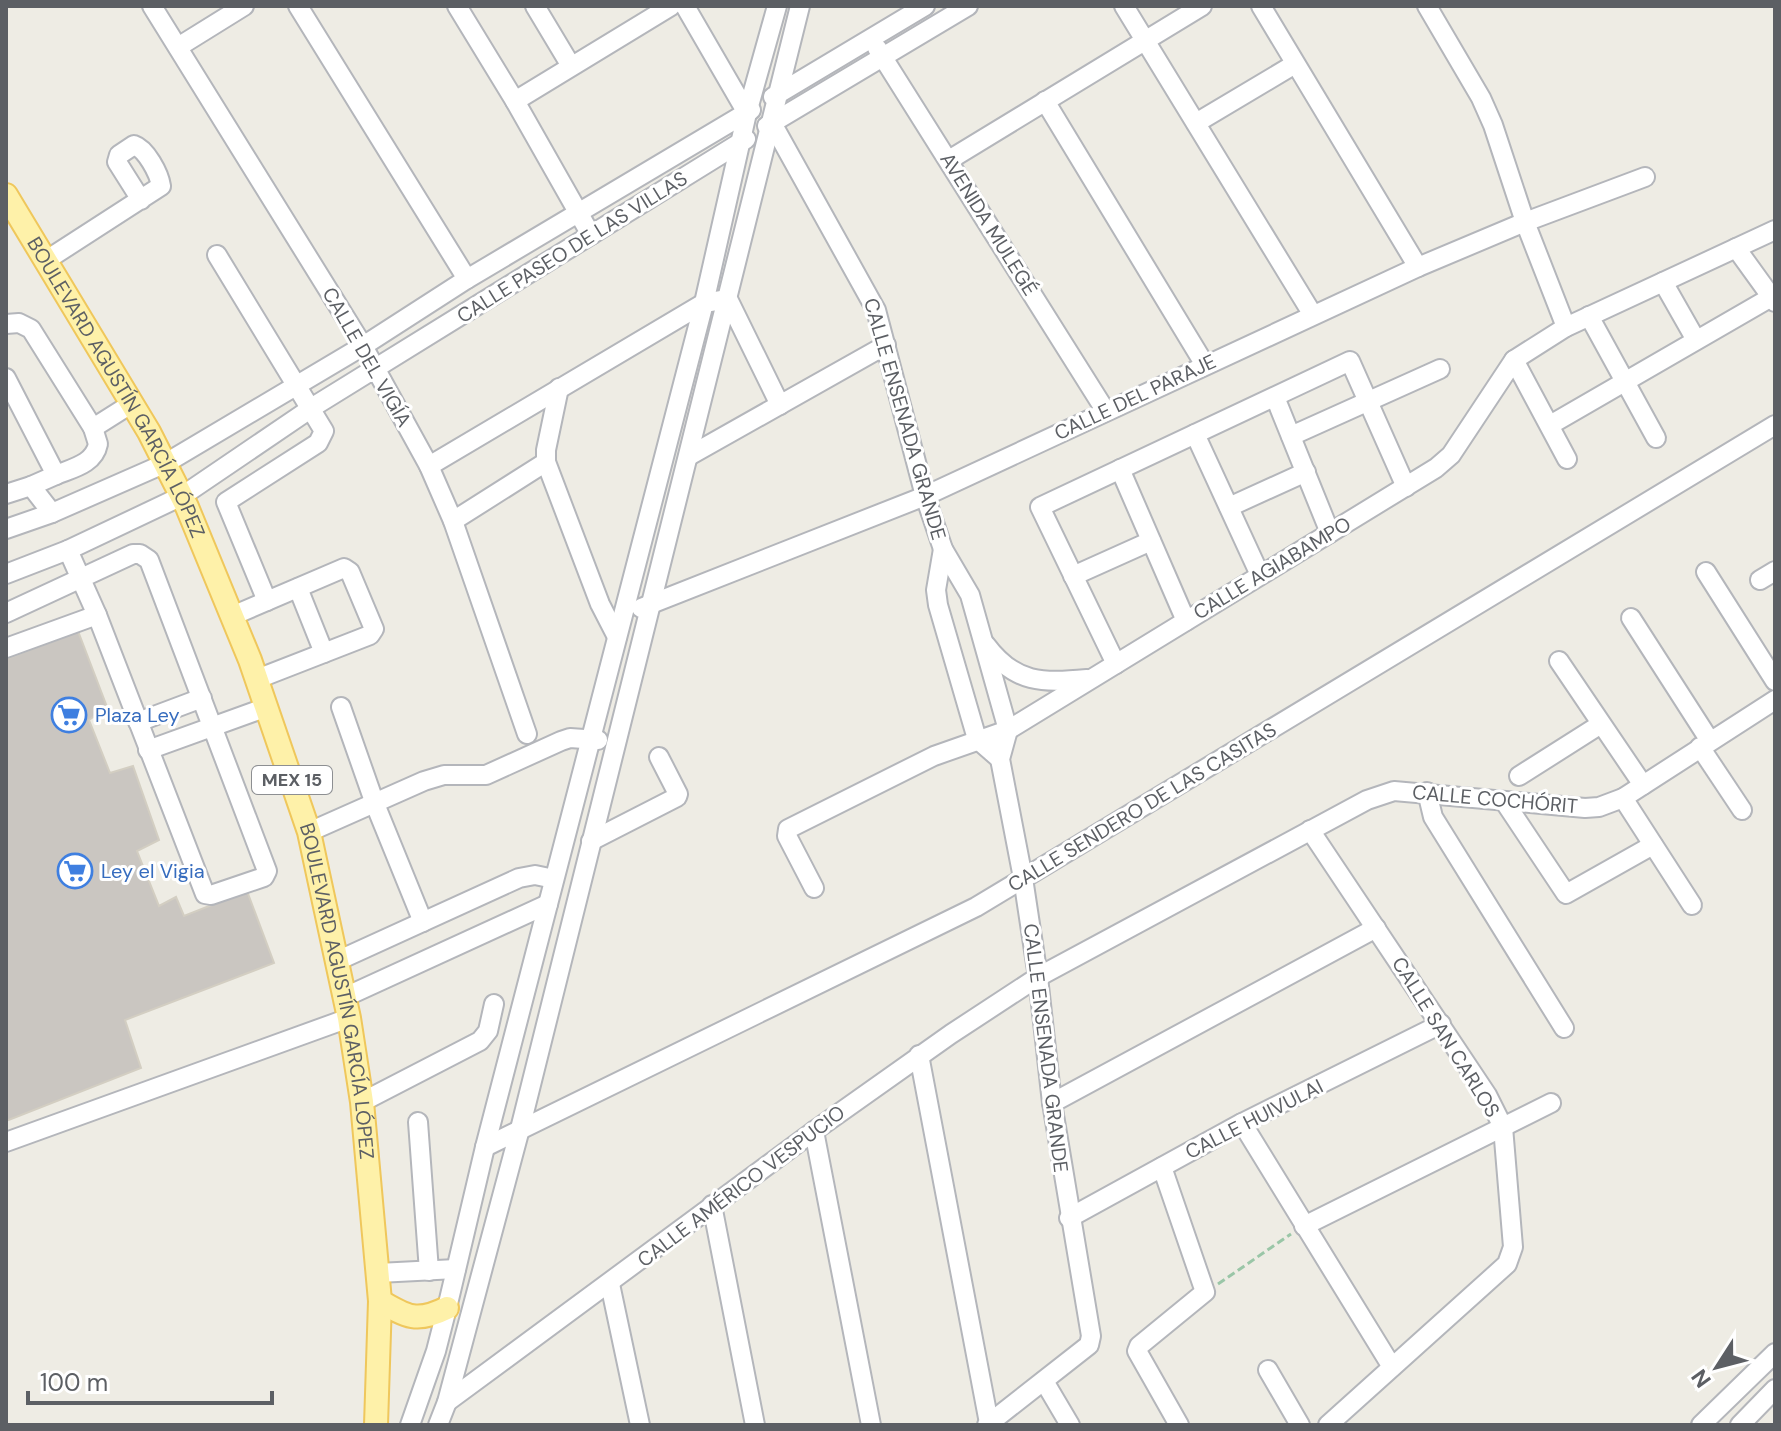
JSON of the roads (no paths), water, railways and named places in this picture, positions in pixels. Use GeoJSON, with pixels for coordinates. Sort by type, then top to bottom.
{"type":"FeatureCollection","features":[{"type":"Feature","properties":{"kind":"main road","name":"BOULEVARD AGUSTÍN GARCÍA LÓPEZ"},"geometry":{"type":"LineString","coordinates":[[6,195],[166,463],[182,496],[257,679],[309,832],[347,1008],[362,1102],[380,1301],[376,1425]]}},
{"type":"Feature","properties":{"kind":"main road"},"geometry":{"type":"LineString","coordinates":[[380,1301],[414,1318],[426,1318],[447,1308]]}},
{"type":"Feature","properties":{"kind":"street","name":"CALLE DEL VIGÍA"},"geometry":{"type":"LineString","coordinates":[[152,6],[363,346],[429,466],[453,521],[527,734]]}},
{"type":"Feature","properties":{"kind":"street"},"geometry":{"type":"LineString","coordinates":[[178,47],[244,6]]}},
{"type":"Feature","properties":{"kind":"street"},"geometry":{"type":"LineString","coordinates":[[298,6],[467,279]]}},
{"type":"Feature","properties":{"kind":"street"},"geometry":{"type":"LineString","coordinates":[[457,6],[591,235]]}},
{"type":"Feature","properties":{"kind":"street"},"geometry":{"type":"LineString","coordinates":[[535,6],[571,66]]}},
{"type":"Feature","properties":{"kind":"street"},"geometry":{"type":"LineString","coordinates":[[515,101],[671,6]]}},
{"type":"Feature","properties":{"kind":"street"},"geometry":{"type":"LineString","coordinates":[[685,6],[747,113]]}},
{"type":"Feature","properties":{"kind":"street"},"geometry":{"type":"LineString","coordinates":[[410,1425],[436,1351],[485,1147],[704,303],[747,113],[777,6]]}},
{"type":"Feature","properties":{"kind":"street"},"geometry":{"type":"LineString","coordinates":[[438,1425],[447,1402],[520,1129],[800,6]]}},
{"type":"Feature","properties":{"kind":"street","name":"CALLE PASEO DE LAS VILLAS"},"geometry":{"type":"LineString","coordinates":[[6,529],[52,513],[166,463],[363,346],[578,212],[925,6]]}},
{"type":"Feature","properties":{"kind":"street","name":"CALLE PASEO DE LAS VILLAS"},"geometry":{"type":"LineString","coordinates":[[6,574],[68,550],[182,496],[310,409],[772,123],[968,6]]}},
{"type":"Feature","properties":{"kind":"street"},"geometry":{"type":"LineString","coordinates":[[1124,6],[1313,315]]}},
{"type":"Feature","properties":{"kind":"street"},"geometry":{"type":"LineString","coordinates":[[949,160],[1202,6]]}},
{"type":"Feature","properties":{"kind":"street"},"geometry":{"type":"LineString","coordinates":[[1261,6],[1418,267]]}},
{"type":"Feature","properties":{"kind":"street"},"geometry":{"type":"LineString","coordinates":[[1427,6],[1481,98],[1493,125],[1525,222],[1566,327]]}},
{"type":"Feature","properties":{"kind":"street","name":"AVENIDA MULEGÉ"},"geometry":{"type":"LineString","coordinates":[[871,39],[1105,410]]}},
{"type":"Feature","properties":{"kind":"street"},"geometry":{"type":"LineString","coordinates":[[1196,123],[1295,64]]}},
{"type":"Feature","properties":{"kind":"street"},"geometry":{"type":"LineString","coordinates":[[1045,101],[1205,365]]}},
{"type":"Feature","properties":{"kind":"street","name":"CALLE ENSENADA GRANDE"},"geometry":{"type":"LineString","coordinates":[[772,123],[870,295],[925,496],[943,549],[970,595],[1008,730],[1000,759],[1023,878],[1069,1218],[1091,1336],[1089,1345],[1044,1381]]}},
{"type":"Feature","properties":{"kind":"street","name":"CALLE DEL PARAJE"},"geometry":{"type":"LineString","coordinates":[[623,612],[650,606],[925,496],[1418,267],[1645,177]]}},
{"type":"Feature","properties":{"kind":"street"},"geometry":{"type":"LineString","coordinates":[[45,261],[141,200]]}},
{"type":"Feature","properties":{"kind":"street","name":"CALLE AGIABAMPO"},"geometry":{"type":"LineString","coordinates":[[814,888],[787,836],[788,829],[934,756],[1008,730],[1436,468],[1451,455],[1514,360],[1566,327],[1775,230]]}},
{"type":"Feature","properties":{"kind":"street"},"geometry":{"type":"LineString","coordinates":[[1550,425],[1774,298],[1736,248]]}},
{"type":"Feature","properties":{"kind":"street"},"geometry":{"type":"LineString","coordinates":[[217,255],[324,431],[323,438],[226,502],[267,601]]}},
{"type":"Feature","properties":{"kind":"street"},"geometry":{"type":"LineString","coordinates":[[1663,282],[1696,340]]}},
{"type":"Feature","properties":{"kind":"street"},"geometry":{"type":"LineString","coordinates":[[429,466],[704,303],[728,299]]}},
{"type":"Feature","properties":{"kind":"street"},"geometry":{"type":"LineString","coordinates":[[728,299],[780,405]]}},
{"type":"Feature","properties":{"kind":"street"},"geometry":{"type":"LineString","coordinates":[[1589,316],[1656,438]]}},
{"type":"Feature","properties":{"kind":"street"},"geometry":{"type":"LineString","coordinates":[[6,324],[19,323],[31,329],[93,428],[98,444],[94,456],[31,486],[6,494]]}},
{"type":"Feature","properties":{"kind":"street"},"geometry":{"type":"LineString","coordinates":[[689,456],[886,345]]}},
{"type":"Feature","properties":{"kind":"street"},"geometry":{"type":"LineString","coordinates":[[1514,360],[1567,459]]}},
{"type":"Feature","properties":{"kind":"street"},"geometry":{"type":"LineString","coordinates":[[1116,664],[1040,507],[1350,361],[1406,487]]}},
{"type":"Feature","properties":{"kind":"street"},"geometry":{"type":"LineString","coordinates":[[1291,436],[1440,369]]}},
{"type":"Feature","properties":{"kind":"street"},"geometry":{"type":"LineString","coordinates":[[6,378],[56,475]]}},
{"type":"Feature","properties":{"kind":"street"},"geometry":{"type":"LineString","coordinates":[[559,388],[546,462],[600,604],[617,637]]}},
{"type":"Feature","properties":{"kind":"street"},"geometry":{"type":"LineString","coordinates":[[1275,397],[1330,533]]}},
{"type":"Feature","properties":{"kind":"street"},"geometry":{"type":"LineString","coordinates":[[93,428],[131,404]]}},
{"type":"Feature","properties":{"kind":"street","name":"CALLE SENDERO DE LAS CASITAS"},"geometry":{"type":"LineString","coordinates":[[485,1147],[976,907],[1775,425]]}},
{"type":"Feature","properties":{"kind":"street"},"geometry":{"type":"LineString","coordinates":[[1195,434],[1260,575]]}},
{"type":"Feature","properties":{"kind":"street"},"geometry":{"type":"LineString","coordinates":[[453,521],[546,462]]}},
{"type":"Feature","properties":{"kind":"street"},"geometry":{"type":"LineString","coordinates":[[1120,469],[1186,621]]}},
{"type":"Feature","properties":{"kind":"street"},"geometry":{"type":"LineString","coordinates":[[1229,507],[1306,472]]}},
{"type":"Feature","properties":{"kind":"street"},"geometry":{"type":"LineString","coordinates":[[31,486],[52,513]]}},
{"type":"Feature","properties":{"kind":"street"},"geometry":{"type":"LineString","coordinates":[[1073,576],[1151,541]]}},
{"type":"Feature","properties":{"kind":"street","name":"CALLE ENSENADA GRANDE"},"geometry":{"type":"LineString","coordinates":[[943,549],[936,590],[938,605],[977,739]]}},
{"type":"Feature","properties":{"kind":"street"},"geometry":{"type":"LineString","coordinates":[[6,613],[81,578],[133,554],[146,557],[152,565],[267,871],[264,877],[211,895],[205,894],[97,615],[81,578],[68,550]]}},
{"type":"Feature","properties":{"kind":"street"},"geometry":{"type":"LineString","coordinates":[[232,616],[347,569],[374,629],[370,635],[257,679]]}},
{"type":"Feature","properties":{"kind":"street"},"geometry":{"type":"LineString","coordinates":[[1706,572],[1775,681]]}},
{"type":"Feature","properties":{"kind":"street"},"geometry":{"type":"LineString","coordinates":[[298,588],[324,653]]}},
{"type":"Feature","properties":{"kind":"street"},"geometry":{"type":"LineString","coordinates":[[6,648],[97,615]]}},
{"type":"Feature","properties":{"kind":"street"},"geometry":{"type":"LineString","coordinates":[[1631,618],[1742,810]]}},
{"type":"Feature","properties":{"kind":"street"},"geometry":{"type":"LineString","coordinates":[[983,642],[1009,669],[1028,678],[1047,682],[1090,679]]}},
{"type":"Feature","properties":{"kind":"street"},"geometry":{"type":"LineString","coordinates":[[1559,661],[1643,785]]}},
{"type":"Feature","properties":{"kind":"street"},"geometry":{"type":"LineString","coordinates":[[138,722],[202,698]]}},
{"type":"Feature","properties":{"kind":"street","name":"CALLE COCHÓRIT"},"geometry":{"type":"LineString","coordinates":[[1038,977],[1382,793],[1427,792],[1599,807],[1623,798],[1705,744],[1773,705]]}},
{"type":"Feature","properties":{"kind":"street"},"geometry":{"type":"LineString","coordinates":[[148,750],[267,707]]}},
{"type":"Feature","properties":{"kind":"street"},"geometry":{"type":"LineString","coordinates":[[341,707],[375,804],[423,922]]}},
{"type":"Feature","properties":{"kind":"street"},"geometry":{"type":"LineString","coordinates":[[1519,776],[1601,724]]}},
{"type":"Feature","properties":{"kind":"street"},"geometry":{"type":"LineString","coordinates":[[309,832],[435,777],[486,775],[561,741],[590,739],[615,742]]}},
{"type":"Feature","properties":{"kind":"street"},"geometry":{"type":"LineString","coordinates":[[977,739],[1000,759]]}},
{"type":"Feature","properties":{"kind":"street"},"geometry":{"type":"LineString","coordinates":[[591,841],[677,797],[659,757]]}},
{"type":"Feature","properties":{"kind":"street"},"geometry":{"type":"LineString","coordinates":[[1427,792],[1433,817],[1564,1028]]}},
{"type":"Feature","properties":{"kind":"street"},"geometry":{"type":"LineString","coordinates":[[1623,798],[1692,905]]}},
{"type":"Feature","properties":{"kind":"street"},"geometry":{"type":"LineString","coordinates":[[1504,801],[1566,894],[1653,845]]}},
{"type":"Feature","properties":{"kind":"street","name":"CALLE SAN CARLOS"},"geometry":{"type":"LineString","coordinates":[[1310,830],[1441,1024],[1487,1095],[1503,1127],[1513,1247],[1512,1257],[1328,1425]]}},
{"type":"Feature","properties":{"kind":"street"},"geometry":{"type":"LineString","coordinates":[[337,961],[526,876],[554,879]]}},
{"type":"Feature","properties":{"kind":"street"},"geometry":{"type":"LineString","coordinates":[[6,1142],[347,1008],[548,904]]}},
{"type":"Feature","properties":{"kind":"street"},"geometry":{"type":"LineString","coordinates":[[1052,1103],[1376,928]]}},
{"type":"Feature","properties":{"kind":"street","name":"CALLE AMÉRICO VESPUCIO"},"geometry":{"type":"LineString","coordinates":[[447,1402],[919,1055],[1038,977]]}},
{"type":"Feature","properties":{"kind":"street"},"geometry":{"type":"LineString","coordinates":[[362,1102],[480,1041],[488,1031],[494,1004]]}},
{"type":"Feature","properties":{"kind":"street","name":"CALLE HUIVULAI"},"geometry":{"type":"LineString","coordinates":[[1069,1218],[1242,1123],[1441,1024]]}},
{"type":"Feature","properties":{"kind":"street"},"geometry":{"type":"LineString","coordinates":[[919,1055],[988,1424],[1044,1381],[1070,1425]]}},
{"type":"Feature","properties":{"kind":"street"},"geometry":{"type":"LineString","coordinates":[[1304,1226],[1551,1103]]}},
{"type":"Feature","properties":{"kind":"street"},"geometry":{"type":"LineString","coordinates":[[418,1122],[429,1271]]}},
{"type":"Feature","properties":{"kind":"street"},"geometry":{"type":"LineString","coordinates":[[1242,1123],[1392,1367]]}},
{"type":"Feature","properties":{"kind":"street"},"geometry":{"type":"LineString","coordinates":[[814,1131],[871,1425]]}},
{"type":"Feature","properties":{"kind":"street"},"geometry":{"type":"LineString","coordinates":[[1162,1167],[1205,1292],[1139,1346],[1138,1353],[1179,1425]]}},
{"type":"Feature","properties":{"kind":"street"},"geometry":{"type":"LineString","coordinates":[[712,1205],[755,1425]]}},
{"type":"Feature","properties":{"kind":"street"},"geometry":{"type":"LineString","coordinates":[[378,1273],[456,1269]]}},
{"type":"Feature","properties":{"kind":"street"},"geometry":{"type":"LineString","coordinates":[[610,1284],[640,1425]]}},
{"type":"Feature","properties":{"kind":"street"},"geometry":{"type":"LineString","coordinates":[[1701,1425],[1775,1353]]}},
{"type":"Feature","properties":{"kind":"street"},"geometry":{"type":"LineString","coordinates":[[1268,1370],[1300,1425]]}},
{"type":"Feature","properties":{"kind":"street"},"geometry":{"type":"LineString","coordinates":[[1740,1425],[1775,1389]]}},
{"type":"Feature","properties":{"kind":"place","name":"Plaza Ley"},"geometry":{"type":"Point","coordinates":[69,715]}},
{"type":"Feature","properties":{"kind":"place","name":"Ley el Vigia"},"geometry":{"type":"Point","coordinates":[75,871]}}]}
